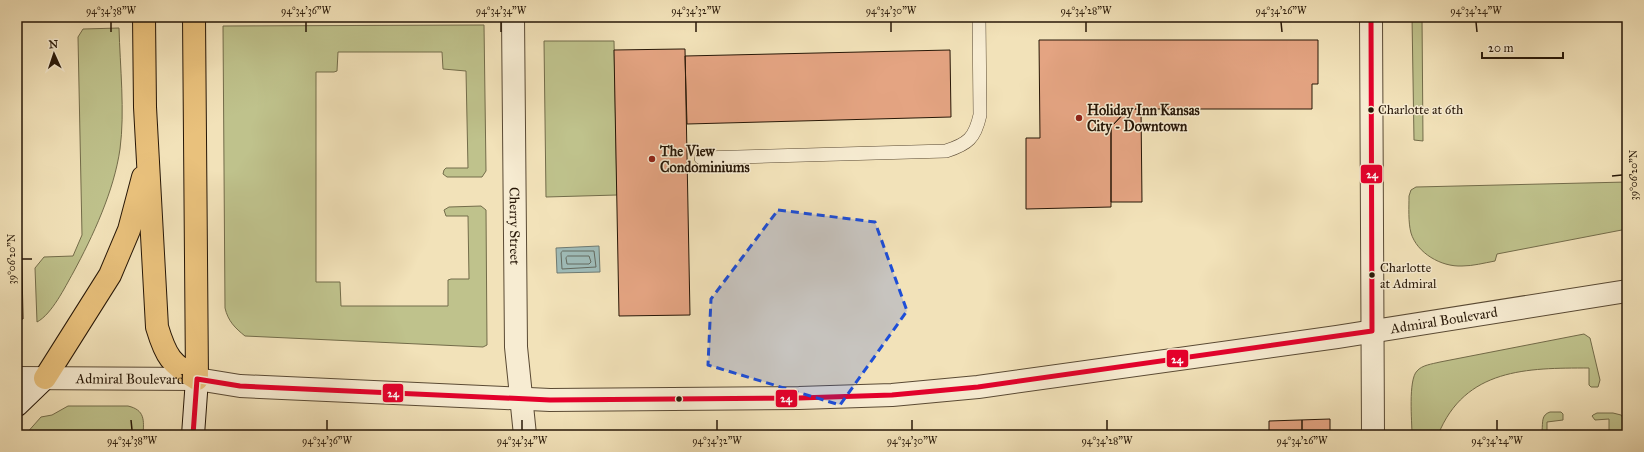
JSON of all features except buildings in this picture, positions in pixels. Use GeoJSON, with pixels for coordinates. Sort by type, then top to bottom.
{"type":"FeatureCollection","features":[{"type":"Feature","properties":{"kind":"main road"},"geometry":{"type":"LineString","coordinates":[[144,17],[145,107],[157,327],[162,344],[169,357],[178,368],[198,379],[194,17]]}},
{"type":"Feature","properties":{"kind":"main road"},"geometry":{"type":"LineString","coordinates":[[45,378],[110,275],[129,230],[148,156]]}},
{"type":"Feature","properties":{"kind":"street","name":"Cherry Street"},"geometry":{"type":"LineString","coordinates":[[513,17],[516,347],[525,435]]}},
{"type":"Feature","properties":{"kind":"street"},"geometry":{"type":"LineString","coordinates":[[1371,17],[1373,435]]}},
{"type":"Feature","properties":{"kind":"street","name":"Admiral Boulevard"},"geometry":{"type":"LineString","coordinates":[[17,378],[198,379],[240,386],[521,400],[720,399],[892,395],[978,387],[1372,332],[1627,291]]}},
{"type":"Feature","properties":{"kind":"street"},"geometry":{"type":"LineString","coordinates":[[17,405],[45,378]]}},
{"type":"Feature","properties":{"kind":"street"},"geometry":{"type":"LineString","coordinates":[[192,435],[198,379]]}},
{"type":"Feature","properties":{"kind":"lane"},"geometry":{"type":"LineString","coordinates":[[701,158],[946,152],[961,147],[970,139],[977,128],[980,115],[979,17]]}},
{"type":"Feature","properties":{"kind":"highlighted area"},"geometry":{"type":"Polygon","coordinates":[[[778,210],[875,222],[907,311],[840,405],[708,365],[711,299],[778,210]]]}},
{"type":"Feature","properties":{"kind":"green space"},"geometry":{"type":"Polygon","coordinates":[[[1412,17],[1422,17],[1423,141],[1414,140],[1412,17]]]}},
{"type":"Feature","properties":{"kind":"green space"},"geometry":{"type":"Polygon","coordinates":[[[484,25],[486,171],[482,177],[447,177],[443,174],[446,168],[468,168],[466,71],[443,69],[442,52],[338,52],[337,71],[316,72],[316,282],[340,282],[341,306],[448,306],[448,280],[469,279],[468,216],[446,216],[444,210],[449,207],[481,206],[486,210],[487,345],[483,347],[245,336],[232,324],[225,308],[223,26],[484,25]]]}},
{"type":"Feature","properties":{"kind":"green space"},"geometry":{"type":"Polygon","coordinates":[[[119,28],[122,120],[120,149],[113,181],[102,213],[73,273],[53,307],[37,322],[35,268],[44,257],[73,256],[82,235],[78,37],[83,29],[119,28]]]}},
{"type":"Feature","properties":{"kind":"green space"},"geometry":{"type":"Polygon","coordinates":[[[544,41],[614,41],[617,195],[546,197],[544,41]]]}},
{"type":"Feature","properties":{"kind":"green space"},"geometry":{"type":"Polygon","coordinates":[[[1627,182],[1627,229],[1497,254],[1495,261],[1466,266],[1454,266],[1438,261],[1419,247],[1414,240],[1410,229],[1409,196],[1411,190],[1416,187],[1627,182]]]}},
{"type":"Feature","properties":{"kind":"green space"},"geometry":{"type":"Polygon","coordinates":[[[1584,334],[1590,338],[1600,380],[1598,387],[1591,387],[1589,385],[1589,368],[1543,369],[1500,376],[1481,384],[1464,396],[1450,413],[1438,435],[1412,435],[1412,383],[1417,371],[1422,367],[1440,362],[1584,334]]]}},
{"type":"Feature","properties":{"kind":"green space"},"geometry":{"type":"Polygon","coordinates":[[[68,406],[128,406],[134,408],[138,410],[142,416],[143,435],[25,435],[41,417],[52,415],[68,406]]]}},
{"type":"Feature","properties":{"kind":"green space"},"geometry":{"type":"Polygon","coordinates":[[[1550,412],[1561,412],[1563,414],[1563,420],[1547,422],[1547,435],[1515,435],[1524,432],[1542,431],[1544,417],[1550,412]]]}},
{"type":"Feature","properties":{"kind":"green space"},"geometry":{"type":"Polygon","coordinates":[[[1597,413],[1613,413],[1621,415],[1627,435],[1609,435],[1609,419],[1595,420],[1592,416],[1597,413]]]}},
{"type":"Feature","properties":{"kind":"water"},"geometry":{"type":"Polygon","coordinates":[[[599,246],[600,272],[557,273],[556,248],[599,246]]]}},
{"type":"Feature","properties":{"kind":"transit line","name":"24"},"geometry":{"type":"LineString","coordinates":[[1371,17],[1372,331]]}},
{"type":"Feature","properties":{"kind":"transit line","name":"24"},"geometry":{"type":"LineString","coordinates":[[197,379],[240,386],[550,400],[799,398],[892,395],[978,387],[1372,331]]}},
{"type":"Feature","properties":{"kind":"transit line","name":"24"},"geometry":{"type":"LineString","coordinates":[[193,435],[197,379]]}},
{"type":"Feature","properties":{"kind":"place","name":"Charlotte at 6th"},"geometry":{"type":"Point","coordinates":[1371,110]}},
{"type":"Feature","properties":{"kind":"place","name":"Holiday Inn Kansas City - Downtown"},"geometry":{"type":"Point","coordinates":[1079,118]}},
{"type":"Feature","properties":{"kind":"place","name":"The View Condominiums"},"geometry":{"type":"Point","coordinates":[652,159]}},
{"type":"Feature","properties":{"kind":"place","name":"Charlotte at Admiral"},"geometry":{"type":"Point","coordinates":[1372,275]}}]}
